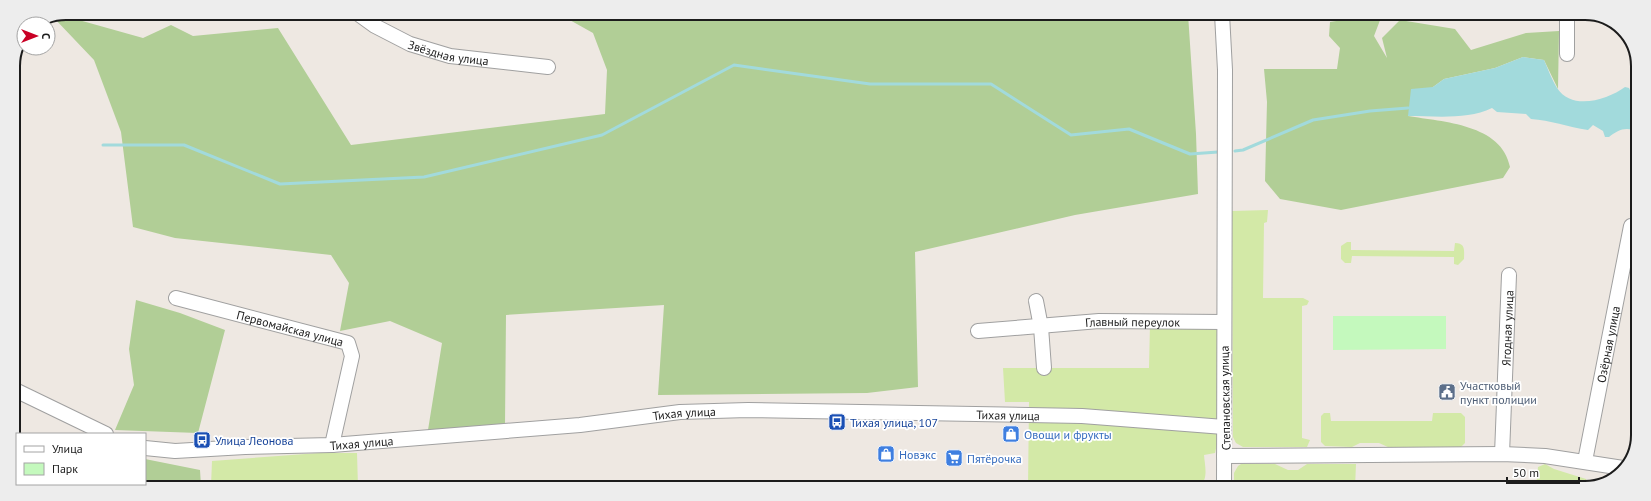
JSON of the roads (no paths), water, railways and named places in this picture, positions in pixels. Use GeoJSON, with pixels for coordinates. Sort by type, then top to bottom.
{"type":"FeatureCollection","features":[{"type":"Feature","properties":{"kind":"street","name":"Звёздная улица"},"geometry":{"type":"LineString","coordinates":[[367,20],[375,26],[410,44],[450,56],[548,67]]}},
{"type":"Feature","properties":{"kind":"street","name":"Степановская улица"},"geometry":{"type":"LineString","coordinates":[[1222,20],[1225,70],[1224,456],[1502,454],[1545,456],[1618,467]]}},
{"type":"Feature","properties":{"kind":"street"},"geometry":{"type":"LineString","coordinates":[[1567,20],[1567,54]]}},
{"type":"Feature","properties":{"kind":"street","name":"Озёрная улица"},"geometry":{"type":"LineString","coordinates":[[1585,462],[1631,226]]}},
{"type":"Feature","properties":{"kind":"street","name":"Ягодная улица"},"geometry":{"type":"LineString","coordinates":[[1502,454],[1509,274]]}},
{"type":"Feature","properties":{"kind":"street","name":"Первомайская улица"},"geometry":{"type":"LineString","coordinates":[[176,298],[348,343],[352,356],[332,445]]}},
{"type":"Feature","properties":{"kind":"street"},"geometry":{"type":"LineString","coordinates":[[1036,301],[1042,327],[1044,368]]}},
{"type":"Feature","properties":{"kind":"street","name":"Главный переулок"},"geometry":{"type":"LineString","coordinates":[[978,331],[1042,327],[1099,321],[1224,322]]}},
{"type":"Feature","properties":{"kind":"street"},"geometry":{"type":"LineString","coordinates":[[20,392],[104,433]]}},
{"type":"Feature","properties":{"kind":"street","name":"Тихая улица"},"geometry":{"type":"LineString","coordinates":[[146,448],[174,451],[245,447],[332,445],[573,426],[680,412],[748,410],[1082,416],[1224,427]]}},
{"type":"Feature","properties":{"kind":"street"},"geometry":{"type":"LineString","coordinates":[[1224,456],[1224,481]]}},
{"type":"Feature","properties":{"kind":"water"},"geometry":{"type":"Polygon","coordinates":[[[1523,57],[1544,60],[1557,88],[1563,95],[1580,101],[1600,99],[1618,92],[1625,87],[1629,88],[1631,92],[1631,129],[1622,130],[1609,137],[1605,137],[1603,131],[1593,125],[1588,130],[1531,119],[1526,114],[1497,112],[1492,108],[1482,112],[1462,116],[1408,116],[1411,89],[1433,87],[1444,79],[1495,68],[1523,57]]]}},
{"type":"Feature","properties":{"kind":"waterway"},"geometry":{"type":"LineString","coordinates":[[103,145],[184,145],[280,184],[424,177],[602,135],[734,65],[870,84],[991,84],[1071,135],[1129,129],[1190,154],[1218,152]]}},
{"type":"Feature","properties":{"kind":"waterway"},"geometry":{"type":"LineString","coordinates":[[1235,151],[1243,150],[1313,120],[1370,111],[1408,108]]}},
{"type":"Feature","properties":{"kind":"place","name":"Участковый пункт полиции"},"geometry":{"type":"Point","coordinates":[1447,392]}},
{"type":"Feature","properties":{"kind":"place","name":"Тихая улица, 107"},"geometry":{"type":"Point","coordinates":[837,422]}},
{"type":"Feature","properties":{"kind":"place","name":"Овощи и фрукты"},"geometry":{"type":"Point","coordinates":[1011,434]}},
{"type":"Feature","properties":{"kind":"place","name":"Улица Леонова"},"geometry":{"type":"Point","coordinates":[202,440]}},
{"type":"Feature","properties":{"kind":"place","name":"Новэкс"},"geometry":{"type":"Point","coordinates":[886,454]}},
{"type":"Feature","properties":{"kind":"place","name":"Пятёрочка"},"geometry":{"type":"Point","coordinates":[954,458]}}]}
